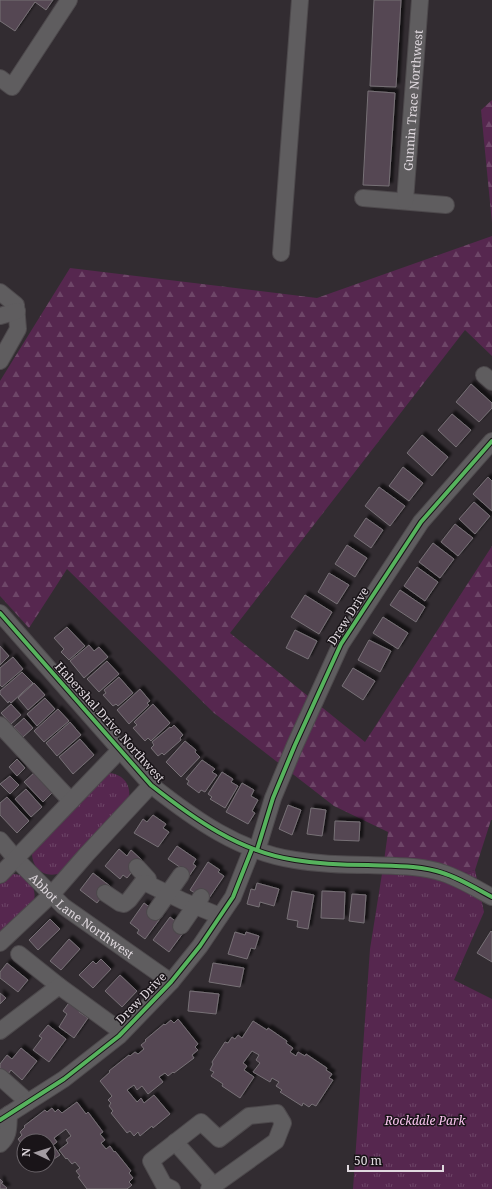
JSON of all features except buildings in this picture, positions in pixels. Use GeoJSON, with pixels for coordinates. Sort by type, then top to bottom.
{"type":"FeatureCollection","features":[{"type":"Feature","properties":{"kind":"street"},"geometry":{"type":"LineString","coordinates":[[0,78],[12,87],[69,0]]}},
{"type":"Feature","properties":{"kind":"street"},"geometry":{"type":"LineString","coordinates":[[281,253],[300,0]]}},
{"type":"Feature","properties":{"kind":"street","name":"Gunnin Trace Northwest"},"geometry":{"type":"LineString","coordinates":[[405,201],[420,0]]}},
{"type":"Feature","properties":{"kind":"street"},"geometry":{"type":"LineString","coordinates":[[363,198],[446,205]]}},
{"type":"Feature","properties":{"kind":"street"},"geometry":{"type":"LineString","coordinates":[[0,292],[16,305],[5,313],[18,329],[0,360]]}},
{"type":"Feature","properties":{"kind":"street","name":"Drew Drive"},"geometry":{"type":"LineString","coordinates":[[4,1117],[64,1079],[122,1032],[171,982],[200,946],[233,897],[254,850],[273,798],[298,738],[341,644],[421,522],[492,441]]}},
{"type":"Feature","properties":{"kind":"street","name":"Habershal Drive Northwest"},"geometry":{"type":"LineString","coordinates":[[0,613],[151,785],[178,807],[213,830],[254,850],[294,860],[344,865],[397,866],[443,872],[492,898]]}},
{"type":"Feature","properties":{"kind":"street"},"geometry":{"type":"LineString","coordinates":[[0,725],[71,801]]}},
{"type":"Feature","properties":{"kind":"street"},"geometry":{"type":"LineString","coordinates":[[0,875],[120,750]]}},
{"type":"Feature","properties":{"kind":"street"},"geometry":{"type":"LineString","coordinates":[[0,944],[52,894],[151,785]]}},
{"type":"Feature","properties":{"kind":"street","name":"Abbot Lane Northwest"},"geometry":{"type":"LineString","coordinates":[[0,840],[16,859],[63,906],[171,982]]}},
{"type":"Feature","properties":{"kind":"street"},"geometry":{"type":"LineString","coordinates":[[137,867],[148,879],[149,884]]}},
{"type":"Feature","properties":{"kind":"street"},"geometry":{"type":"LineString","coordinates":[[155,912],[181,875]]}},
{"type":"Feature","properties":{"kind":"street"},"geometry":{"type":"LineString","coordinates":[[105,893],[124,904],[142,883],[146,883],[168,893],[198,902],[220,916]]}},
{"type":"Feature","properties":{"kind":"street"},"geometry":{"type":"LineString","coordinates":[[181,926],[198,902]]}},
{"type":"Feature","properties":{"kind":"street"},"geometry":{"type":"LineString","coordinates":[[19,954],[59,986],[122,1032]]}},
{"type":"Feature","properties":{"kind":"street"},"geometry":{"type":"LineString","coordinates":[[0,1031],[59,986]]}},
{"type":"Feature","properties":{"kind":"street"},"geometry":{"type":"LineString","coordinates":[[0,1077],[28,1102]]}},
{"type":"Feature","properties":{"kind":"street"},"geometry":{"type":"LineString","coordinates":[[165,1188],[151,1161],[175,1142],[201,1122],[219,1138],[248,1116],[277,1113],[283,1123],[276,1141],[212,1187],[175,1142]]}},
{"type":"Feature","properties":{"kind":"street"},"geometry":{"type":"LineString","coordinates":[[0,1144],[6,1139],[8,1131],[4,1117]]}},
{"type":"Feature","properties":{"kind":"green space"},"geometry":{"type":"Polygon","coordinates":[[[492,100],[492,223],[481,110],[492,100]]]}},
{"type":"Feature","properties":{"kind":"green space"},"geometry":{"type":"Polygon","coordinates":[[[492,236],[492,356],[465,330],[230,633],[365,742],[492,546],[492,820],[475,870],[454,876],[384,861],[388,832],[334,806],[214,713],[67,569],[29,628],[0,596],[0,381],[70,268],[317,298],[492,236]]]}},
{"type":"Feature","properties":{"kind":"green space"},"geometry":{"type":"Polygon","coordinates":[[[110,773],[123,778],[126,782],[129,789],[129,799],[61,873],[49,874],[40,871],[36,867],[32,857],[32,851],[105,774],[110,773]]]}},
{"type":"Feature","properties":{"kind":"green space","name":"Rockdale Park"},"geometry":{"type":"Polygon","coordinates":[[[384,861],[454,876],[475,870],[484,912],[454,980],[492,999],[492,1189],[353,1189],[370,949],[384,861]]]}},
{"type":"Feature","properties":{"kind":"green space"},"geometry":{"type":"Polygon","coordinates":[[[13,874],[23,876],[27,879],[33,887],[35,896],[34,901],[0,934],[0,883],[13,874]]]}},
{"type":"Feature","properties":{"kind":"cycle path"},"geometry":{"type":"LineString","coordinates":[[257,850],[273,798],[295,745],[341,644],[421,522],[492,441]]}},
{"type":"Feature","properties":{"kind":"cycle path"},"geometry":{"type":"LineString","coordinates":[[0,613],[151,785],[201,822],[218,832],[255,850],[295,860],[331,864],[406,866],[434,870],[468,884],[492,897]]}},
{"type":"Feature","properties":{"kind":"cycle path"},"geometry":{"type":"LineString","coordinates":[[0,1120],[64,1079],[119,1036],[171,982],[200,946],[233,897],[252,849]]}}]}
